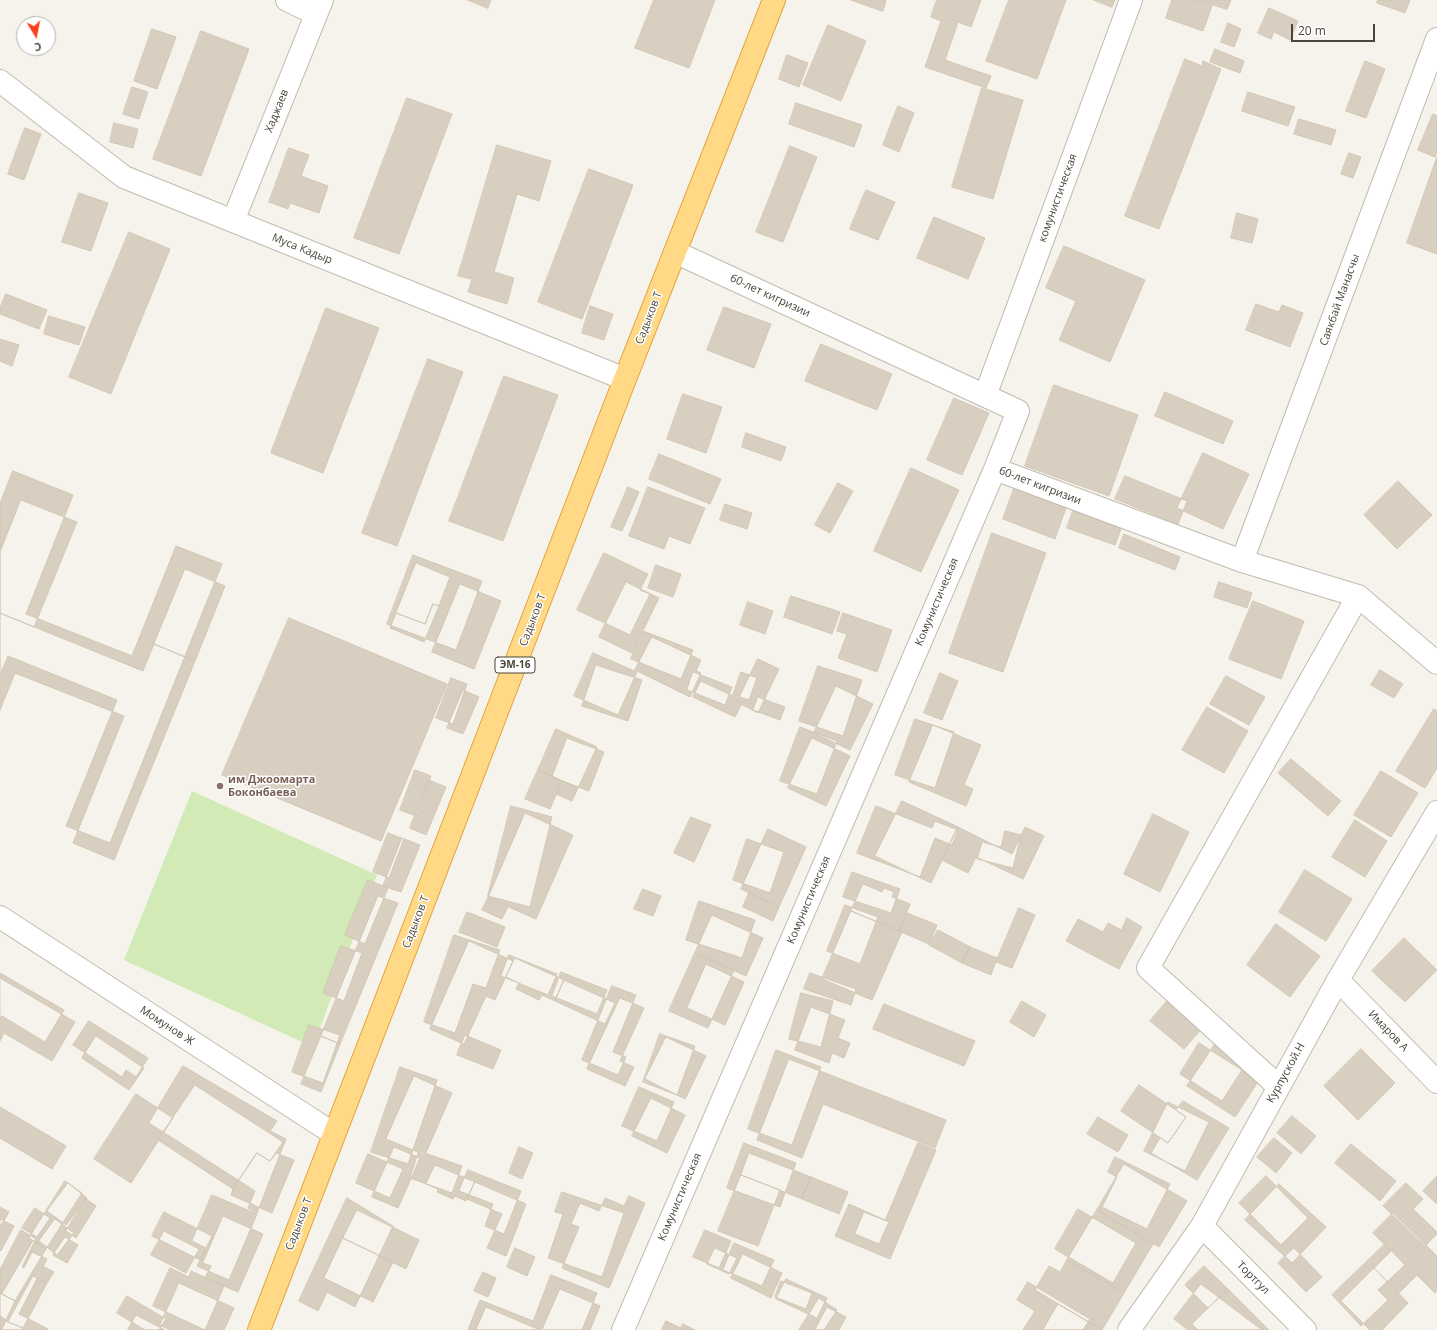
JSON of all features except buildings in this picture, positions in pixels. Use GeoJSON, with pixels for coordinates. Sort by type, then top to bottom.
{"type":"FeatureCollection","features":[{"type":"Feature","properties":{"kind":"highway","name":"Садыков Т"},"geometry":{"type":"LineString","coordinates":[[259,1330],[625,379],[774,0]]}},
{"type":"Feature","properties":{"kind":"street"},"geometry":{"type":"LineString","coordinates":[[287,0],[319,7]]}},
{"type":"Feature","properties":{"kind":"street","name":"комунистическая"},"geometry":{"type":"LineString","coordinates":[[985,396],[1131,0]]}},
{"type":"Feature","properties":{"kind":"street","name":"Хаджаев"},"geometry":{"type":"LineString","coordinates":[[233,221],[319,7]]}},
{"type":"Feature","properties":{"kind":"street","name":"Саякбай Манасчы"},"geometry":{"type":"LineString","coordinates":[[1242,561],[1437,39]]}},
{"type":"Feature","properties":{"kind":"street","name":"Муса Кадыр"},"geometry":{"type":"LineString","coordinates":[[0,81],[124,177],[625,379]]}},
{"type":"Feature","properties":{"kind":"street","name":"60-лет кигризии"},"geometry":{"type":"LineString","coordinates":[[675,252],[1018,411],[995,469],[1242,561],[1358,596],[1437,663]]}},
{"type":"Feature","properties":{"kind":"street","name":"Комунистическая"},"geometry":{"type":"LineString","coordinates":[[623,1330],[995,469]]}},
{"type":"Feature","properties":{"kind":"street"},"geometry":{"type":"LineString","coordinates":[[1279,1087],[1148,968],[1358,596]]}},
{"type":"Feature","properties":{"kind":"street","name":"Курпуской.Н"},"geometry":{"type":"LineString","coordinates":[[1129,1330],[1202,1226],[1338,980],[1437,812]]}},
{"type":"Feature","properties":{"kind":"street","name":"Момунов Ж"},"geometry":{"type":"LineString","coordinates":[[0,917],[334,1134]]}},
{"type":"Feature","properties":{"kind":"street","name":"Имаров А"},"geometry":{"type":"LineString","coordinates":[[1338,980],[1437,1082]]}},
{"type":"Feature","properties":{"kind":"street","name":"Тортгул"},"geometry":{"type":"LineString","coordinates":[[1202,1226],[1305,1330]]}},
{"type":"Feature","properties":{"kind":"green space"},"geometry":{"type":"Polygon","coordinates":[[[192,791],[377,875],[313,1047],[124,960],[192,791]]]}},
{"type":"Feature","properties":{"kind":"place","name":"им Джоомарта Боконбаева"},"geometry":{"type":"Point","coordinates":[220,786]}}]}
